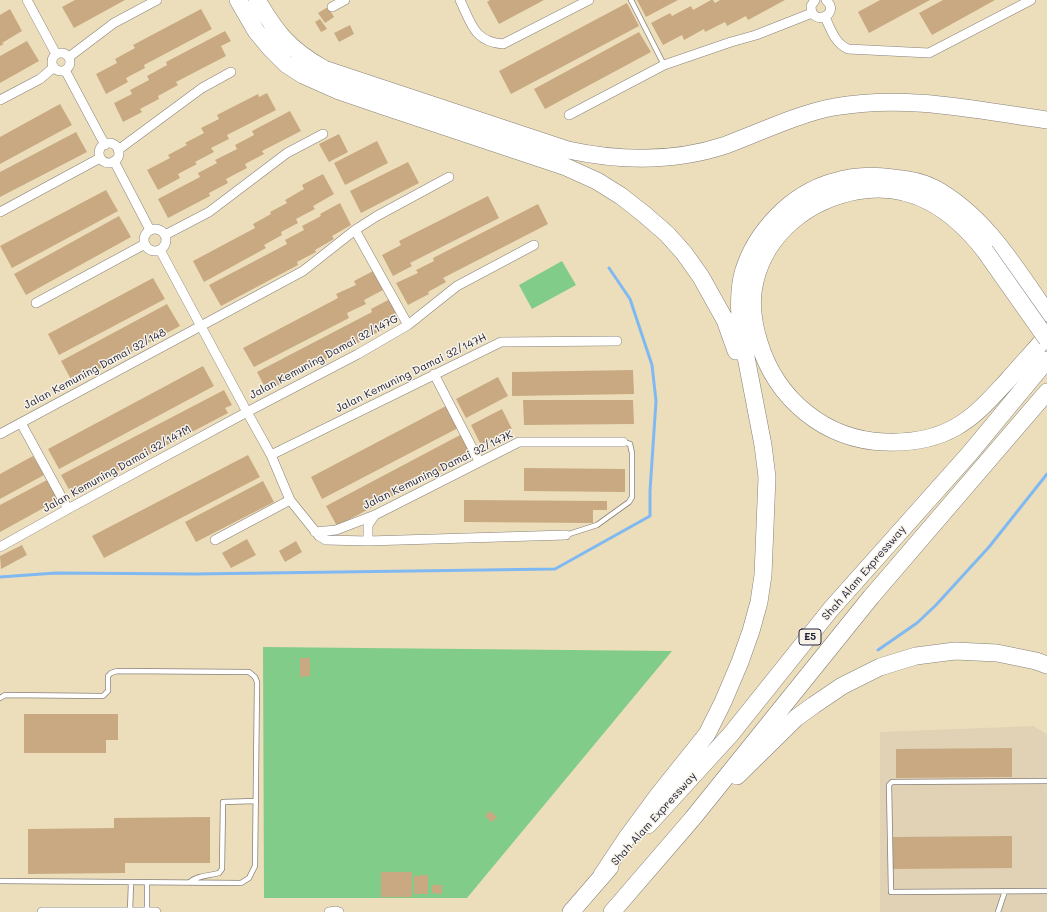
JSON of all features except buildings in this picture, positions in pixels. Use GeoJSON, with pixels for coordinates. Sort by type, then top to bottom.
{"type":"FeatureCollection","features":[{"type":"Feature","properties":{"kind":"highway"},"geometry":{"type":"LineString","coordinates":[[238,0],[244,13],[256,31],[271,49],[286,64],[303,75],[339,91],[566,167],[621,196],[666,234],[684,253],[701,277],[725,320],[753,397]]}},
{"type":"Feature","properties":{"kind":"highway"},"geometry":{"type":"LineString","coordinates":[[257,0],[279,35],[300,54],[324,69],[568,150],[591,155],[634,158],[686,155],[724,145],[811,113],[861,104],[921,102],[967,107],[1047,120]]}},
{"type":"Feature","properties":{"kind":"highway"},"geometry":{"type":"LineString","coordinates":[[602,875],[659,794],[707,734],[723,702],[740,662],[759,602],[763,575],[767,477],[763,445],[739,314],[743,274],[753,248],[766,229],[778,215],[807,193],[832,182],[851,177],[877,176],[909,180],[933,188],[957,203],[980,224],[992,248],[1047,338],[986,404],[970,418],[957,426],[941,434],[904,442],[880,442],[859,439],[838,432],[821,423],[801,409],[789,398],[777,383],[763,357],[756,334],[753,320],[755,280],[765,254],[774,241],[795,219],[806,211],[820,202],[838,195],[875,189],[919,196],[950,214],[992,248],[1047,313]]}},
{"type":"Feature","properties":{"kind":"highway","name":"Shah Alam Expressway"},"geometry":{"type":"LineString","coordinates":[[571,912],[602,875],[731,734],[831,609],[970,453],[1047,360]]}},
{"type":"Feature","properties":{"kind":"highway","name":"Shah Alam Expressway"},"geometry":{"type":"LineString","coordinates":[[612,912],[693,818],[872,597],[1047,392]]}},
{"type":"Feature","properties":{"kind":"highway"},"geometry":{"type":"LineString","coordinates":[[693,818],[753,762],[796,718],[842,686],[880,667],[916,656],[955,652],[997,653],[1036,661],[1047,665]]}},
{"type":"Feature","properties":{"kind":"street"},"geometry":{"type":"LineString","coordinates":[[27,0],[56,54]]}},
{"type":"Feature","properties":{"kind":"street"},"geometry":{"type":"LineString","coordinates":[[69,57],[114,24],[157,0]]}},
{"type":"Feature","properties":{"kind":"street"},"geometry":{"type":"LineString","coordinates":[[332,7],[345,0]]}},
{"type":"Feature","properties":{"kind":"street"},"geometry":{"type":"LineString","coordinates":[[460,0],[476,32],[484,39],[492,43],[503,44],[589,0]]}},
{"type":"Feature","properties":{"kind":"street"},"geometry":{"type":"LineString","coordinates":[[815,0],[811,6],[812,13],[816,17],[825,17],[828,15],[830,1]]}},
{"type":"Feature","properties":{"kind":"street"},"geometry":{"type":"LineString","coordinates":[[825,17],[840,45],[848,49],[930,53],[1031,0]]}},
{"type":"Feature","properties":{"kind":"street"},"geometry":{"type":"LineString","coordinates":[[569,115],[664,65],[724,44],[756,35],[812,13]]}},
{"type":"Feature","properties":{"kind":"street"},"geometry":{"type":"LineString","coordinates":[[63,53],[69,57],[70,66],[65,70],[59,71],[54,67],[52,60],[56,54],[63,53]]}},
{"type":"Feature","properties":{"kind":"street"},"geometry":{"type":"LineString","coordinates":[[0,100],[40,79],[54,67]]}},
{"type":"Feature","properties":{"kind":"street"},"geometry":{"type":"LineString","coordinates":[[65,70],[105,144]]}},
{"type":"Feature","properties":{"kind":"street"},"geometry":{"type":"LineString","coordinates":[[118,150],[202,88],[231,72]]}},
{"type":"Feature","properties":{"kind":"street"},"geometry":{"type":"LineString","coordinates":[[165,235],[209,212],[287,152],[323,134]]}},
{"type":"Feature","properties":{"kind":"street"},"geometry":{"type":"LineString","coordinates":[[105,144],[112,144],[118,150],[119,155],[114,161],[108,163],[104,162],[100,158],[99,151],[105,144]]}},
{"type":"Feature","properties":{"kind":"street"},"geometry":{"type":"LineString","coordinates":[[0,212],[100,158]]}},
{"type":"Feature","properties":{"kind":"street"},"geometry":{"type":"LineString","coordinates":[[114,161],[150,230]]}},
{"type":"Feature","properties":{"kind":"street","name":"Jalan Kemuning Damai 32/148"},"geometry":{"type":"LineString","coordinates":[[0,434],[303,271],[355,230],[376,216],[449,177]]}},
{"type":"Feature","properties":{"kind":"street"},"geometry":{"type":"LineString","coordinates":[[150,230],[160,230],[165,235],[166,242],[160,250],[150,250],[145,244],[144,238],[150,230]]}},
{"type":"Feature","properties":{"kind":"street"},"geometry":{"type":"LineString","coordinates":[[355,230],[408,325]]}},
{"type":"Feature","properties":{"kind":"street"},"geometry":{"type":"LineString","coordinates":[[36,303],[145,244]]}},
{"type":"Feature","properties":{"kind":"street","name":"Jalan Kemuning Damai 32/147G"},"geometry":{"type":"LineString","coordinates":[[247,412],[358,354],[408,325],[457,286],[534,245]]}},
{"type":"Feature","properties":{"kind":"street"},"geometry":{"type":"LineString","coordinates":[[160,250],[271,456],[290,500],[315,532],[326,540],[368,541],[566,535]]}},
{"type":"Feature","properties":{"kind":"street","name":"Jalan Kemuning Damai 32/147H"},"geometry":{"type":"LineString","coordinates":[[271,456],[501,342],[617,341]]}},
{"type":"Feature","properties":{"kind":"street"},"geometry":{"type":"LineString","coordinates":[[434,374],[479,461]]}},
{"type":"Feature","properties":{"kind":"street","name":"Jalan Kemuning Damai 32/147M"},"geometry":{"type":"LineString","coordinates":[[0,547],[247,412]]}},
{"type":"Feature","properties":{"kind":"street"},"geometry":{"type":"LineString","coordinates":[[21,423],[68,509]]}},
{"type":"Feature","properties":{"kind":"street","name":"Jalan Kemuning Damai 32/147K"},"geometry":{"type":"LineString","coordinates":[[315,532],[336,530],[375,515],[519,442],[623,442]]}},
{"type":"Feature","properties":{"kind":"street"},"geometry":{"type":"LineString","coordinates":[[215,540],[290,500]]}},
{"type":"Feature","properties":{"kind":"street"},"geometry":{"type":"LineString","coordinates":[[368,541],[368,525],[375,515]]}},
{"type":"Feature","properties":{"kind":"street"},"geometry":{"type":"LineString","coordinates":[[328,912],[336,910],[339,912]]}},
{"type":"Feature","properties":{"kind":"street"},"geometry":{"type":"LineString","coordinates":[[42,912],[156,912]]}},
{"type":"Feature","properties":{"kind":"lane"},"geometry":{"type":"LineString","coordinates":[[631,0],[664,65]]}},
{"type":"Feature","properties":{"kind":"lane"},"geometry":{"type":"LineString","coordinates":[[566,535],[596,525],[629,502],[632,497],[632,453],[630,444],[623,442]]}},
{"type":"Feature","properties":{"kind":"lane"},"geometry":{"type":"LineString","coordinates":[[0,698],[5,695],[103,696],[108,692],[108,676],[117,671],[249,672],[255,677],[257,682],[255,866],[248,878],[241,882],[0,881]]}},
{"type":"Feature","properties":{"kind":"lane"},"geometry":{"type":"LineString","coordinates":[[1047,781],[892,782],[889,785],[891,892],[1047,891]]}},
{"type":"Feature","properties":{"kind":"lane"},"geometry":{"type":"LineString","coordinates":[[190,882],[199,877],[219,873],[222,870],[223,802],[256,801]]}},
{"type":"Feature","properties":{"kind":"lane"},"geometry":{"type":"LineString","coordinates":[[130,912],[131,882]]}},
{"type":"Feature","properties":{"kind":"lane"},"geometry":{"type":"LineString","coordinates":[[147,882],[147,912]]}},
{"type":"Feature","properties":{"kind":"lane"},"geometry":{"type":"LineString","coordinates":[[998,912],[1005,891]]}},
{"type":"Feature","properties":{"kind":"shaded area"},"geometry":{"type":"Polygon","coordinates":[[[1033,726],[1047,734],[1047,912],[880,912],[880,732],[1033,726]]]}},
{"type":"Feature","properties":{"kind":"green space"},"geometry":{"type":"Polygon","coordinates":[[[562,261],[576,285],[532,309],[519,285],[562,261]]]}},
{"type":"Feature","properties":{"kind":"green space"},"geometry":{"type":"Polygon","coordinates":[[[263,647],[672,651],[467,898],[264,898],[263,647]]]}},
{"type":"Feature","properties":{"kind":"waterway"},"geometry":{"type":"LineString","coordinates":[[0,577],[56,573],[195,574],[555,569],[650,516],[650,491],[656,401],[652,365],[630,299],[609,268]]}},
{"type":"Feature","properties":{"kind":"waterway"},"geometry":{"type":"LineString","coordinates":[[878,650],[917,623],[936,605],[989,547],[1047,474]]}}]}
